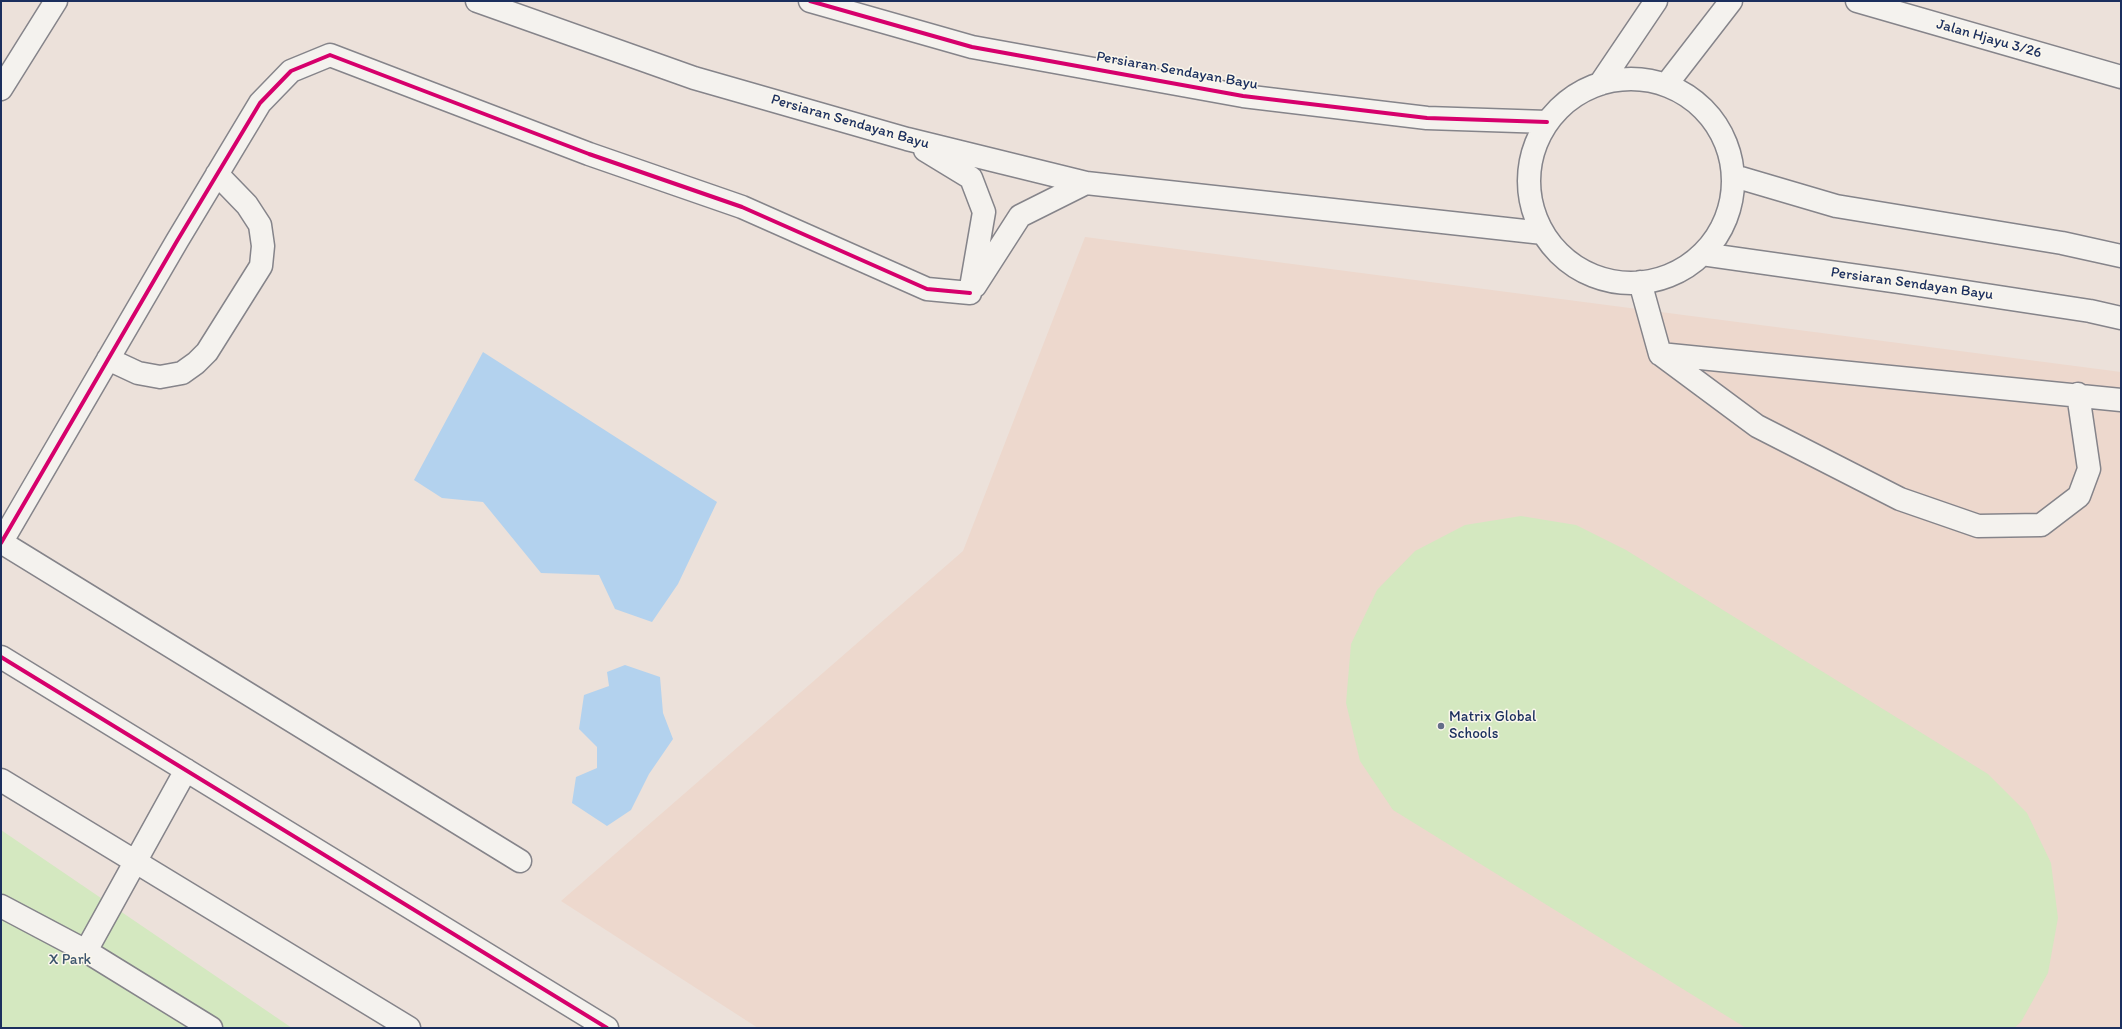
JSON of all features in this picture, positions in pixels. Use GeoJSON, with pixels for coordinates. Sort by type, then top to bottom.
{"type":"FeatureCollection","features":[{"type":"Feature","properties":{"kind":"street"},"geometry":{"type":"LineString","coordinates":[[1,89],[56,1]]}},
{"type":"Feature","properties":{"kind":"street","name":"Persiaran Sendayan Bayu"},"geometry":{"type":"LineString","coordinates":[[477,1],[694,78],[907,139],[1086,183],[1543,233]]}},
{"type":"Feature","properties":{"kind":"street","name":"Persiaran Sendayan Bayu"},"geometry":{"type":"LineString","coordinates":[[810,1],[972,47],[1243,96],[1426,118],[1547,122]]}},
{"type":"Feature","properties":{"kind":"street"},"geometry":{"type":"LineString","coordinates":[[1600,84],[1656,1]]}},
{"type":"Feature","properties":{"kind":"street"},"geometry":{"type":"LineString","coordinates":[[1666,85],[1731,1]]}},
{"type":"Feature","properties":{"kind":"street","name":"Jalan Hjayu 3/26"},"geometry":{"type":"LineString","coordinates":[[1857,1],[2121,77]]}},
{"type":"Feature","properties":{"kind":"street"},"geometry":{"type":"LineString","coordinates":[[520,861],[1,542],[260,103],[291,71],[330,55],[589,154],[742,207],[927,289],[970,293]]}},
{"type":"Feature","properties":{"kind":"street"},"geometry":{"type":"LineString","coordinates":[[1633,79],[1666,85],[1692,99],[1714,120],[1728,146],[1734,176],[1731,205],[1721,231],[1702,254],[1684,268],[1663,277],[1640,282],[1612,281],[1585,271],[1561,255],[1543,233],[1532,206],[1529,177],[1534,148],[1547,122],[1570,99],[1600,84],[1633,79]]}},
{"type":"Feature","properties":{"kind":"street"},"geometry":{"type":"LineString","coordinates":[[907,139],[971,178],[984,212],[970,293]]}},
{"type":"Feature","properties":{"kind":"street"},"geometry":{"type":"LineString","coordinates":[[108,359],[138,373],[160,377],[182,373],[196,363],[207,352],[261,266],[263,246],[260,225],[247,205],[217,174]]}},
{"type":"Feature","properties":{"kind":"street"},"geometry":{"type":"LineString","coordinates":[[1734,176],[1836,206],[2062,243],[2121,256]]}},
{"type":"Feature","properties":{"kind":"street"},"geometry":{"type":"LineString","coordinates":[[970,293],[1020,216],[1086,183]]}},
{"type":"Feature","properties":{"kind":"street","name":"Persiaran Sendayan Bayu"},"geometry":{"type":"LineString","coordinates":[[1702,254],[1907,283],[2121,318]]}},
{"type":"Feature","properties":{"kind":"street"},"geometry":{"type":"LineString","coordinates":[[1640,282],[1660,354],[1757,426],[1900,500],[1978,526],[2041,525],[2079,496],[2089,469],[2078,394]]}},
{"type":"Feature","properties":{"kind":"street"},"geometry":{"type":"LineString","coordinates":[[1660,354],[2078,394],[2121,400]]}},
{"type":"Feature","properties":{"kind":"street"},"geometry":{"type":"LineString","coordinates":[[1,657],[607,1028]]}},
{"type":"Feature","properties":{"kind":"street"},"geometry":{"type":"LineString","coordinates":[[86,951],[186,770]]}},
{"type":"Feature","properties":{"kind":"street"},"geometry":{"type":"LineString","coordinates":[[1,780],[409,1028]]}},
{"type":"Feature","properties":{"kind":"street"},"geometry":{"type":"LineString","coordinates":[[1,906],[86,951],[211,1028]]}},
{"type":"Feature","properties":{"kind":"shaded area","name":"Matrix Global Schools"},"geometry":{"type":"Polygon","coordinates":[[[1085,237],[2121,372],[2121,1028],[758,1028],[561,901],[963,551],[1085,237]]]}},
{"type":"Feature","properties":{"kind":"green space"},"geometry":{"type":"Polygon","coordinates":[[[1521,516],[1576,525],[1626,550],[1988,774],[2027,813],[2051,863],[2058,918],[2048,973],[2021,1022],[2014,1028],[1746,1028],[1393,810],[1360,761],[1346,703],[1351,644],[1377,590],[1415,551],[1465,525],[1521,516]]]}},
{"type":"Feature","properties":{"kind":"green space","name":"X Park"},"geometry":{"type":"Polygon","coordinates":[[[1,830],[292,1028],[1,1028],[1,830]]]}},
{"type":"Feature","properties":{"kind":"water"},"geometry":{"type":"Polygon","coordinates":[[[483,352],[717,502],[678,584],[652,622],[615,609],[599,575],[541,573],[483,502],[442,498],[414,480],[483,352]]]}},
{"type":"Feature","properties":{"kind":"water"},"geometry":{"type":"Polygon","coordinates":[[[625,665],[660,677],[663,713],[673,739],[649,774],[631,810],[607,826],[572,803],[576,777],[597,768],[597,747],[579,729],[584,695],[609,686],[607,672],[625,665]]]}},
{"type":"Feature","properties":{"kind":"cycle path"},"geometry":{"type":"LineString","coordinates":[[810,1],[972,47],[1243,96],[1427,118],[1547,122]]}},
{"type":"Feature","properties":{"kind":"cycle path"},"geometry":{"type":"LineString","coordinates":[[1,543],[177,241],[260,103],[291,71],[330,55],[589,154],[742,207],[927,289],[970,293]]}},
{"type":"Feature","properties":{"kind":"cycle path"},"geometry":{"type":"LineString","coordinates":[[1,657],[607,1028]]}},
{"type":"Feature","properties":{"kind":"place","name":"Matrix Global Schools"},"geometry":{"type":"Point","coordinates":[1441,726]}}]}
